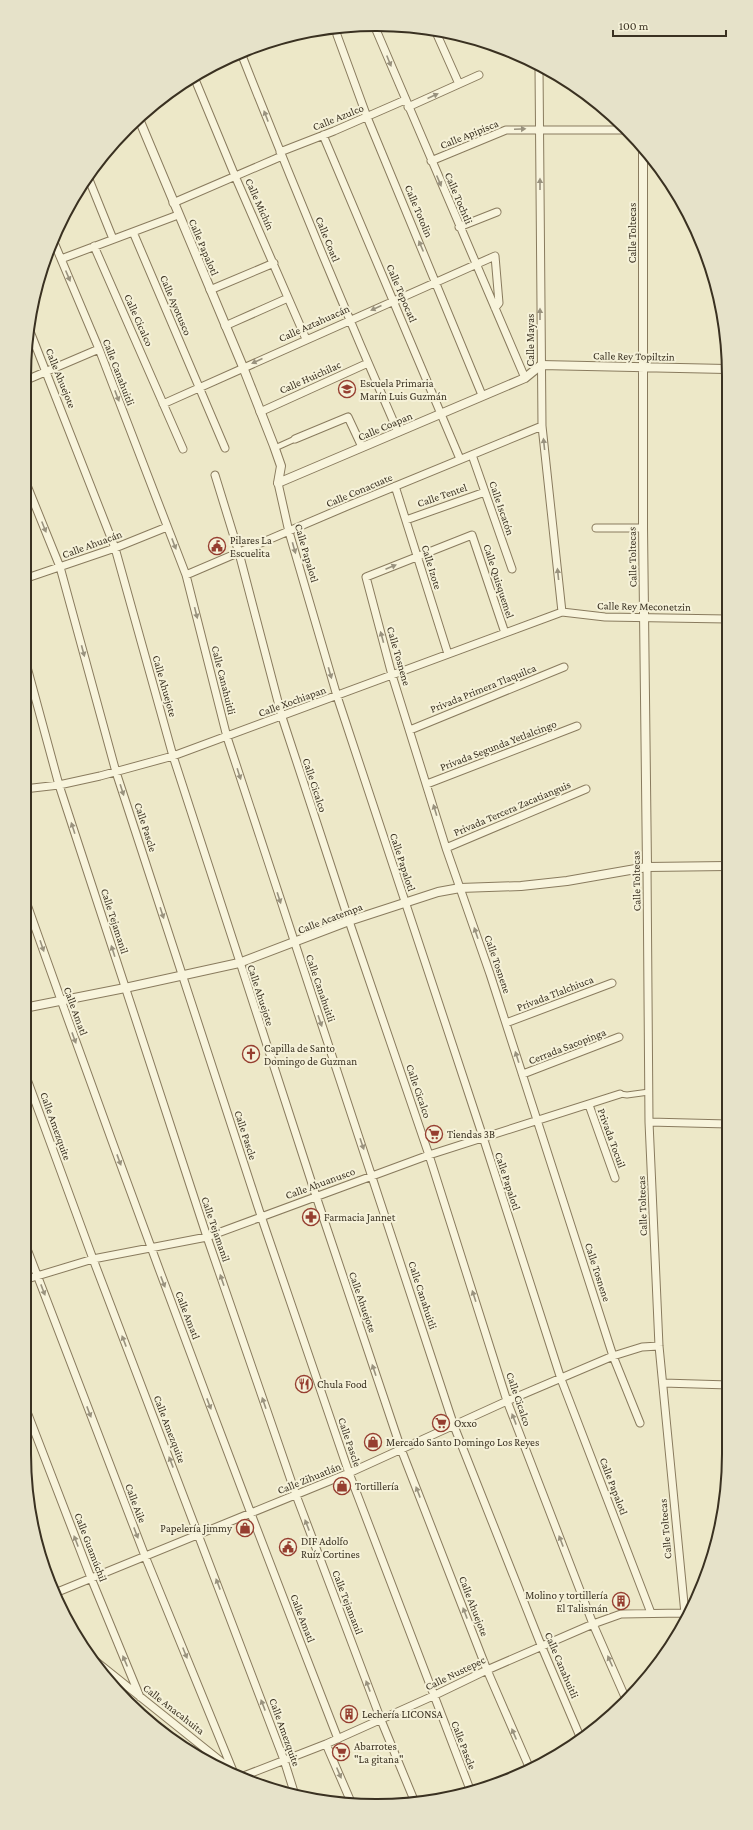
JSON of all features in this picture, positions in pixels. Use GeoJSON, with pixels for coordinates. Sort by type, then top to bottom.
{"type":"FeatureCollection","features":[{"type":"Feature","properties":{"kind":"street","name":"Calle Tochtli"},"geometry":{"type":"LineString","coordinates":[[376,31],[406,104],[525,378]]}},
{"type":"Feature","properties":{"kind":"street","name":"Calle Totolin"},"geometry":{"type":"LineString","coordinates":[[337,35],[367,117],[482,396]]}},
{"type":"Feature","properties":{"kind":"street"},"geometry":{"type":"LineString","coordinates":[[438,37],[459,84]]}},
{"type":"Feature","properties":{"kind":"street","name":"Calle Coatl"},"geometry":{"type":"LineString","coordinates":[[244,57],[281,154],[349,320],[398,432]]}},
{"type":"Feature","properties":{"kind":"street","name":"Calle Mayas"},"geometry":{"type":"LineString","coordinates":[[539,72],[542,426],[562,612]]}},
{"type":"Feature","properties":{"kind":"street","name":"Calle Azulco"},"geometry":{"type":"LineString","coordinates":[[173,203],[323,135],[367,117],[459,84],[479,75]]}},
{"type":"Feature","properties":{"kind":"street","name":"Calle Michín"},"geometry":{"type":"LineString","coordinates":[[196,82],[306,339]]}},
{"type":"Feature","properties":{"kind":"street","name":"Calle Papalotl"},"geometry":{"type":"LineString","coordinates":[[141,124],[243,367],[274,448],[280,466],[278,483],[289,532],[337,696],[483,1137],[560,1379],[651,1613]]}},
{"type":"Feature","properties":{"kind":"street","name":"Calle Apipisca"},"geometry":{"type":"LineString","coordinates":[[431,161],[506,130],[619,130]]}},
{"type":"Feature","properties":{"kind":"street","name":"Calle Tepocatl"},"geometry":{"type":"LineString","coordinates":[[323,135],[460,459]]}},
{"type":"Feature","properties":{"kind":"street","name":"Calle Toltecas"},"geometry":{"type":"LineString","coordinates":[[643,157],[643,528],[649,1122],[659,1346],[684,1611]]}},
{"type":"Feature","properties":{"kind":"street"},"geometry":{"type":"LineString","coordinates":[[90,183],[113,239]]}},
{"type":"Feature","properties":{"kind":"street"},"geometry":{"type":"LineString","coordinates":[[459,227],[497,212]]}},
{"type":"Feature","properties":{"kind":"street"},"geometry":{"type":"LineString","coordinates":[[61,259],[178,215]]}},
{"type":"Feature","properties":{"kind":"street","name":"Calle Ayotusco"},"geometry":{"type":"LineString","coordinates":[[133,232],[225,448]]}},
{"type":"Feature","properties":{"kind":"street","name":"Calle Cicalco"},"geometry":{"type":"LineString","coordinates":[[94,246],[183,449]]}},
{"type":"Feature","properties":{"kind":"street","name":"Calle Canahuitli"},"geometry":{"type":"LineString","coordinates":[[56,247],[98,349],[186,575],[227,737],[454,1426],[578,1734]]}},
{"type":"Feature","properties":{"kind":"street","name":"Calle Aztahuacán"},"geometry":{"type":"LineString","coordinates":[[163,404],[494,256],[499,303],[494,308]]}},
{"type":"Feature","properties":{"kind":"street"},"geometry":{"type":"LineString","coordinates":[[210,290],[274,263]]}},
{"type":"Feature","properties":{"kind":"street"},"geometry":{"type":"LineString","coordinates":[[226,326],[288,298]]}},
{"type":"Feature","properties":{"kind":"street","name":"Calle Ahuejote"},"geometry":{"type":"LineString","coordinates":[[33,339],[115,548],[173,756],[239,963],[401,1449],[486,1670],[528,1764]]}},
{"type":"Feature","properties":{"kind":"street"},"geometry":{"type":"LineString","coordinates":[[31,378],[98,349]]}},
{"type":"Feature","properties":{"kind":"street","name":"Calle Huichilac"},"geometry":{"type":"LineString","coordinates":[[260,412],[368,363]]}},
{"type":"Feature","properties":{"kind":"street","name":"Calle Rey Topiltzin"},"geometry":{"type":"LineString","coordinates":[[541,365],[722,369]]}},
{"type":"Feature","properties":{"kind":"street","name":"Calle Coapan"},"geometry":{"type":"LineString","coordinates":[[278,483],[525,378],[541,365]]}},
{"type":"Feature","properties":{"kind":"street"},"geometry":{"type":"LineString","coordinates":[[274,448],[348,418],[362,447]]}},
{"type":"Feature","properties":{"kind":"street","name":"Calle Conacuate"},"geometry":{"type":"LineString","coordinates":[[186,575],[460,459],[542,426]]}},
{"type":"Feature","properties":{"kind":"street","name":"Calle Iscatón"},"geometry":{"type":"LineString","coordinates":[[472,455],[512,569]]}},
{"type":"Feature","properties":{"kind":"street","name":"Calle Cicalco"},"geometry":{"type":"LineString","coordinates":[[215,475],[239,553],[282,717],[349,921],[429,1155],[507,1401],[593,1624],[624,1695]]}},
{"type":"Feature","properties":{"kind":"street","name":"Calle Izote"},"geometry":{"type":"LineString","coordinates":[[396,486],[448,654]]}},
{"type":"Feature","properties":{"kind":"street","name":"Calle Tentel"},"geometry":{"type":"LineString","coordinates":[[406,520],[485,492]]}},
{"type":"Feature","properties":{"kind":"street","name":"Calle Pascle"},"geometry":{"type":"LineString","coordinates":[[31,495],[60,567],[116,772],[261,1216],[349,1473],[468,1786]]}},
{"type":"Feature","properties":{"kind":"street","name":"Calle Ahuacán"},"geometry":{"type":"LineString","coordinates":[[31,577],[115,548],[167,527]]}},
{"type":"Feature","properties":{"kind":"street"},"geometry":{"type":"LineString","coordinates":[[596,528],[643,528]]}},
{"type":"Feature","properties":{"kind":"street","name":"Calle Quisquemel"},"geometry":{"type":"LineString","coordinates":[[417,556],[472,535],[505,633]]}},
{"type":"Feature","properties":{"kind":"street","name":"Calle Tosnene"},"geometry":{"type":"LineString","coordinates":[[417,556],[366,577],[392,675],[446,848],[523,1074],[613,1356],[640,1423]]}},
{"type":"Feature","properties":{"kind":"street","name":"Calle Rey Meconetzin"},"geometry":{"type":"LineString","coordinates":[[562,612],[605,618],[722,619]]}},
{"type":"Feature","properties":{"kind":"street","name":"Calle Xochiapan"},"geometry":{"type":"LineString","coordinates":[[31,788],[59,785],[116,772],[173,756],[282,717],[562,612]]}},
{"type":"Feature","properties":{"kind":"street","name":"Privada Primera Tlaquilca"},"geometry":{"type":"LineString","coordinates":[[410,730],[564,667]]}},
{"type":"Feature","properties":{"kind":"street","name":"Calle Tejamanil"},"geometry":{"type":"LineString","coordinates":[[31,682],[59,785],[207,1237],[296,1495],[381,1720],[413,1797]]}},
{"type":"Feature","properties":{"kind":"street","name":"Privada Segunda Yetlalcingo"},"geometry":{"type":"LineString","coordinates":[[427,784],[577,726]]}},
{"type":"Feature","properties":{"kind":"street","name":"Privada Tercera Zacatianguis"},"geometry":{"type":"LineString","coordinates":[[446,848],[586,789]]}},
{"type":"Feature","properties":{"kind":"street","name":"Calle Acatempa"},"geometry":{"type":"LineString","coordinates":[[31,1007],[239,963],[349,921],[438,892],[460,888],[521,886],[556,882],[647,867],[722,866]]}},
{"type":"Feature","properties":{"kind":"street","name":"Calle Amatl"},"geometry":{"type":"LineString","coordinates":[[31,916],[151,1249],[250,1513],[338,1739]]}},
{"type":"Feature","properties":{"kind":"street","name":"Privada Tlalchiuca"},"geometry":{"type":"LineString","coordinates":[[506,1023],[612,983]]}},
{"type":"Feature","properties":{"kind":"street","name":"Cerrada Sacopinga"},"geometry":{"type":"LineString","coordinates":[[523,1074],[619,1037]]}},
{"type":"Feature","properties":{"kind":"street","name":"Calle Amezquite"},"geometry":{"type":"LineString","coordinates":[[31,1091],[93,1259],[284,1760],[293,1788]]}},
{"type":"Feature","properties":{"kind":"street"},"geometry":{"type":"LineString","coordinates":[[620,1094],[628,1095],[649,1092]]}},
{"type":"Feature","properties":{"kind":"street","name":"Calle Ahuanusco"},"geometry":{"type":"LineString","coordinates":[[31,1278],[93,1259],[207,1237],[316,1196],[373,1177],[429,1155],[620,1094]]}},
{"type":"Feature","properties":{"kind":"street","name":"Privada Tocuil"},"geometry":{"type":"LineString","coordinates":[[589,1105],[615,1178]]}},
{"type":"Feature","properties":{"kind":"street"},"geometry":{"type":"LineString","coordinates":[[649,1122],[722,1124]]}},
{"type":"Feature","properties":{"kind":"street","name":"Calle Aile"},"geometry":{"type":"LineString","coordinates":[[31,1260],[145,1556],[231,1767]]}},
{"type":"Feature","properties":{"kind":"street","name":"Calle Zihuatlán"},"geometry":{"type":"LineString","coordinates":[[60,1591],[349,1473],[507,1401],[613,1356],[642,1347],[659,1346]]}},
{"type":"Feature","properties":{"kind":"street"},"geometry":{"type":"LineString","coordinates":[[663,1383],[722,1386]]}},
{"type":"Feature","properties":{"kind":"street","name":"Calle Guamúchil"},"geometry":{"type":"LineString","coordinates":[[31,1422],[91,1578],[140,1697]]}},
{"type":"Feature","properties":{"kind":"street","name":"Calle Nustepec"},"geometry":{"type":"LineString","coordinates":[[248,1774],[338,1739],[541,1645],[593,1624],[621,1614],[682,1614]]}},
{"type":"Feature","properties":{"kind":"street","name":"Calle Anacahuita"},"geometry":{"type":"LineString","coordinates":[[111,1674],[221,1762]]}},
{"type":"Feature","properties":{"kind":"street"},"geometry":{"type":"LineString","coordinates":[[326,1744],[349,1798]]}},
{"type":"Feature","properties":{"kind":"place","name":"Escuela Primaria Marín Luis Guzmán"},"geometry":{"type":"Point","coordinates":[347,389]}},
{"type":"Feature","properties":{"kind":"place","name":"Pilares La Escuelita"},"geometry":{"type":"Point","coordinates":[217,546]}},
{"type":"Feature","properties":{"kind":"place","name":"Capilla de Santo Domingo de Guzman"},"geometry":{"type":"Point","coordinates":[251,1054]}},
{"type":"Feature","properties":{"kind":"place","name":"Tiendas 3B"},"geometry":{"type":"Point","coordinates":[434,1134]}},
{"type":"Feature","properties":{"kind":"place","name":"Farmacia Jannet"},"geometry":{"type":"Point","coordinates":[311,1217]}},
{"type":"Feature","properties":{"kind":"place","name":"Chula Food"},"geometry":{"type":"Point","coordinates":[304,1384]}},
{"type":"Feature","properties":{"kind":"place","name":"Oxxo"},"geometry":{"type":"Point","coordinates":[441,1423]}},
{"type":"Feature","properties":{"kind":"place","name":"Mercado Santo Domingo Los Reyes"},"geometry":{"type":"Point","coordinates":[373,1442]}},
{"type":"Feature","properties":{"kind":"place","name":"Tortillería"},"geometry":{"type":"Point","coordinates":[342,1486]}},
{"type":"Feature","properties":{"kind":"place","name":"Papelería Jimmy"},"geometry":{"type":"Point","coordinates":[245,1528]}},
{"type":"Feature","properties":{"kind":"place","name":"DIF Adolfo Ruíz Cortines"},"geometry":{"type":"Point","coordinates":[288,1547]}},
{"type":"Feature","properties":{"kind":"place","name":"Molino y tortillería El Talismán"},"geometry":{"type":"Point","coordinates":[621,1601]}},
{"type":"Feature","properties":{"kind":"place","name":"Lechería LICONSA"},"geometry":{"type":"Point","coordinates":[349,1714]}},
{"type":"Feature","properties":{"kind":"place","name":"Abarrotes \"La gitana\""},"geometry":{"type":"Point","coordinates":[341,1752]}}]}
